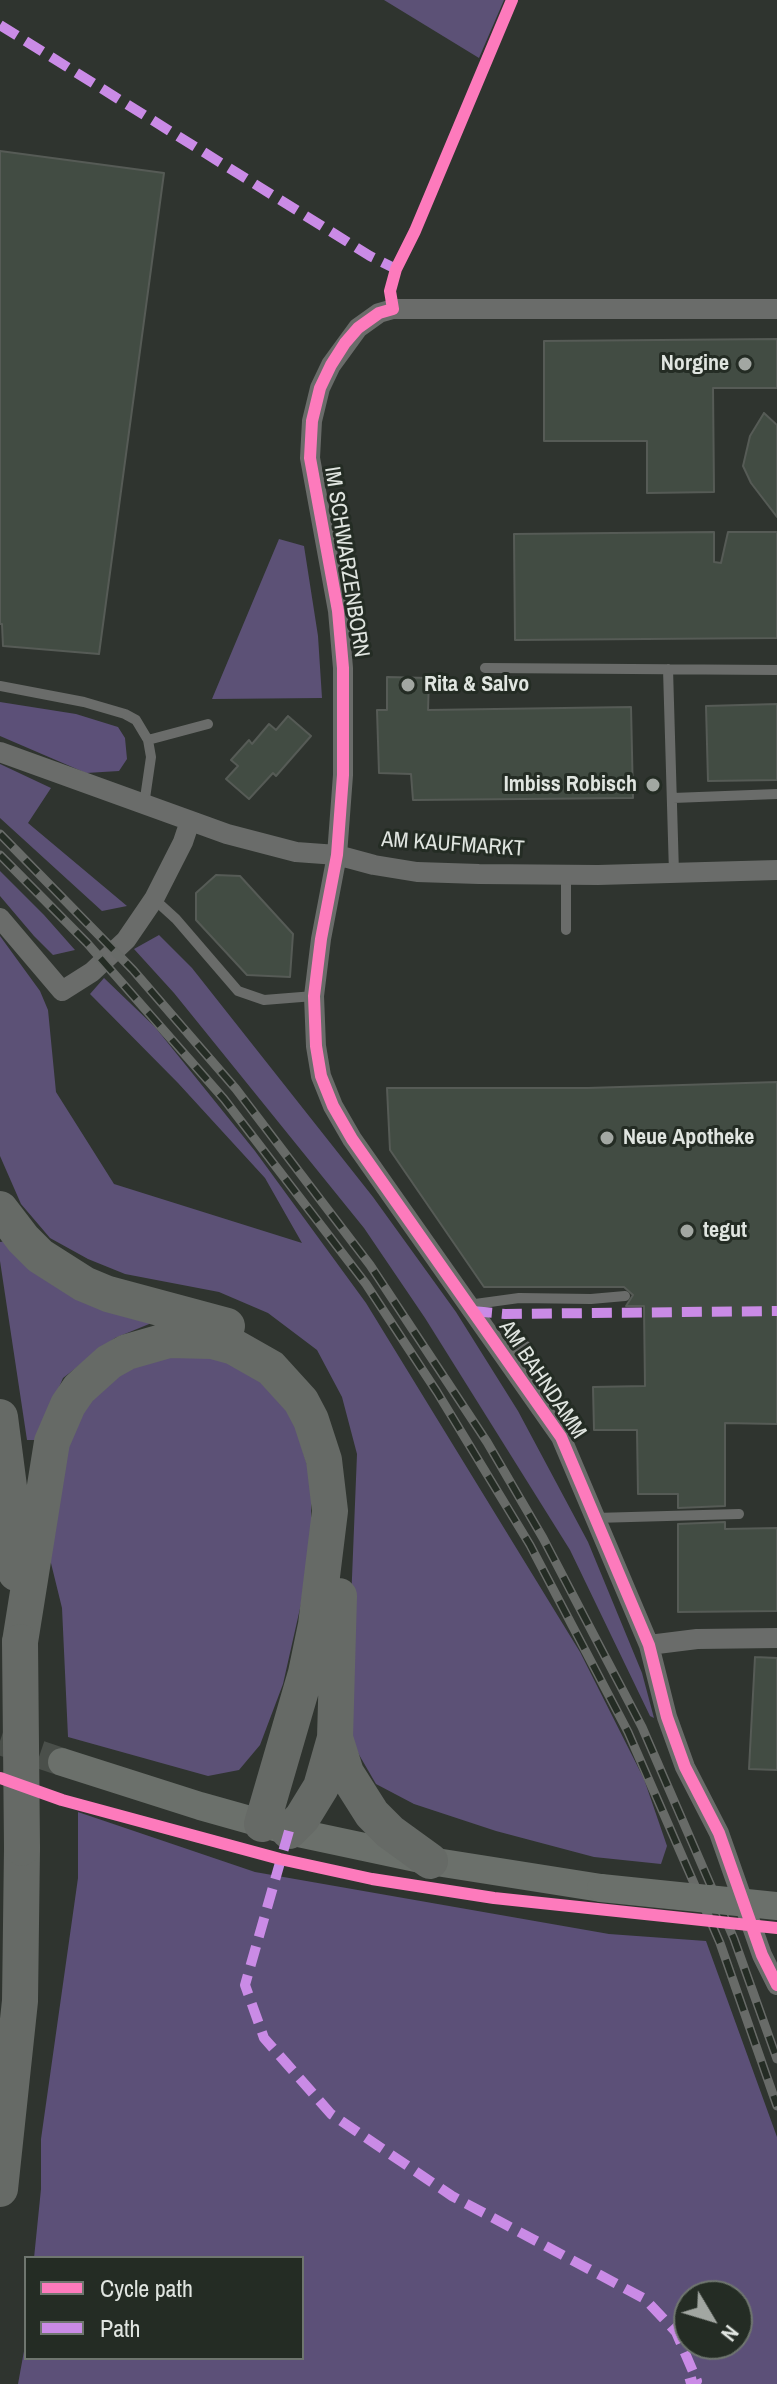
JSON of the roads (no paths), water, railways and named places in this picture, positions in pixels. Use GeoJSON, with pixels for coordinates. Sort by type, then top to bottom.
{"type":"FeatureCollection","features":[{"type":"Feature","properties":{"kind":"highway"},"geometry":{"type":"LineString","coordinates":[[0,1209],[23,1239],[61,1272],[108,1294],[221,1324],[251,1336],[293,1368],[318,1401],[334,1438],[342,1514],[335,1738],[321,1787],[302,1818],[275,1828]]}},
{"type":"Feature","properties":{"kind":"highway"},"geometry":{"type":"LineString","coordinates":[[20,1642],[52,1442],[68,1405],[79,1389],[109,1362],[127,1352],[169,1340],[191,1339],[223,1344],[253,1356],[271,1368],[301,1401],[311,1420],[324,1460],[330,1511],[316,1625],[275,1828]]}},
{"type":"Feature","properties":{"kind":"highway"},"geometry":{"type":"LineString","coordinates":[[0,1417],[12,1510],[20,1642],[22,1848],[20,2001],[0,2189]]}},
{"type":"Feature","properties":{"kind":"highway"},"geometry":{"type":"LineString","coordinates":[[335,1738],[346,1773],[372,1814],[390,1832],[430,1861]]}},
{"type":"Feature","properties":{"kind":"main road"},"geometry":{"type":"LineString","coordinates":[[62,1762],[275,1828],[430,1861],[601,1888],[777,1906]]}},
{"type":"Feature","properties":{"kind":"street","name":"IM SCHWARZENBORN"},"geometry":{"type":"LineString","coordinates":[[337,855],[343,775],[342,639],[310,458],[312,421],[320,388],[331,365],[358,328],[379,313],[393,309],[777,309]]}},
{"type":"Feature","properties":{"kind":"street","name":"AM KAUFMARKT"},"geometry":{"type":"LineString","coordinates":[[0,752],[190,821],[296,852],[337,855],[417,872],[566,875],[777,870]]}},
{"type":"Feature","properties":{"kind":"street"},"geometry":{"type":"LineString","coordinates":[[0,918],[62,991],[92,972],[126,940],[154,899],[183,842],[190,821]]}},
{"type":"Feature","properties":{"kind":"street","name":"AM BAHNDAMM"},"geometry":{"type":"LineString","coordinates":[[337,855],[314,996],[321,1076],[333,1106],[352,1139],[561,1437],[649,1645],[667,1717],[719,1833],[762,1955],[777,1985]]}},
{"type":"Feature","properties":{"kind":"street"},"geometry":{"type":"LineString","coordinates":[[649,1645],[697,1639],[777,1638]]}},
{"type":"Feature","properties":{"kind":"lane"},"geometry":{"type":"LineString","coordinates":[[485,668],[777,670]]}},
{"type":"Feature","properties":{"kind":"lane"},"geometry":{"type":"LineString","coordinates":[[668,669],[674,873]]}},
{"type":"Feature","properties":{"kind":"lane"},"geometry":{"type":"LineString","coordinates":[[0,686],[84,702],[136,720],[148,740],[151,757],[144,805]]}},
{"type":"Feature","properties":{"kind":"lane"},"geometry":{"type":"LineString","coordinates":[[148,740],[208,724]]}},
{"type":"Feature","properties":{"kind":"lane"},"geometry":{"type":"LineString","coordinates":[[673,798],[777,794]]}},
{"type":"Feature","properties":{"kind":"lane"},"geometry":{"type":"LineString","coordinates":[[566,875],[566,930]]}},
{"type":"Feature","properties":{"kind":"lane"},"geometry":{"type":"LineString","coordinates":[[154,899],[176,919],[238,991],[264,1000],[314,996]]}},
{"type":"Feature","properties":{"kind":"lane"},"geometry":{"type":"LineString","coordinates":[[467,1305],[519,1298],[625,1296]]}},
{"type":"Feature","properties":{"kind":"lane"},"geometry":{"type":"LineString","coordinates":[[504,1357],[526,1346]]}},
{"type":"Feature","properties":{"kind":"lane"},"geometry":{"type":"LineString","coordinates":[[595,1518],[739,1514]]}},
{"type":"Feature","properties":{"kind":"tunnel"},"geometry":{"type":"LineString","coordinates":[[0,1741],[62,1762]]}},
{"type":"Feature","properties":{"kind":"railway"},"geometry":{"type":"LineString","coordinates":[[0,834],[133,970],[236,1089],[370,1265],[487,1442],[543,1538],[642,1727],[734,1939],[777,2059]]}},
{"type":"Feature","properties":{"kind":"railway"},"geometry":{"type":"LineString","coordinates":[[0,855],[87,943],[224,1099],[366,1284],[437,1392],[530,1545],[628,1732],[720,1943],[777,2106]]}},
{"type":"Feature","properties":{"kind":"place","name":"Norgine"},"geometry":{"type":"Point","coordinates":[745,364]}},
{"type":"Feature","properties":{"kind":"place","name":"Rita & Salvo"},"geometry":{"type":"Point","coordinates":[408,685]}},
{"type":"Feature","properties":{"kind":"place","name":"Imbiss Robisch"},"geometry":{"type":"Point","coordinates":[653,785]}},
{"type":"Feature","properties":{"kind":"place","name":"Neue Apotheke"},"geometry":{"type":"Point","coordinates":[607,1138]}},
{"type":"Feature","properties":{"kind":"place","name":"tegut"},"geometry":{"type":"Point","coordinates":[687,1231]}}]}
